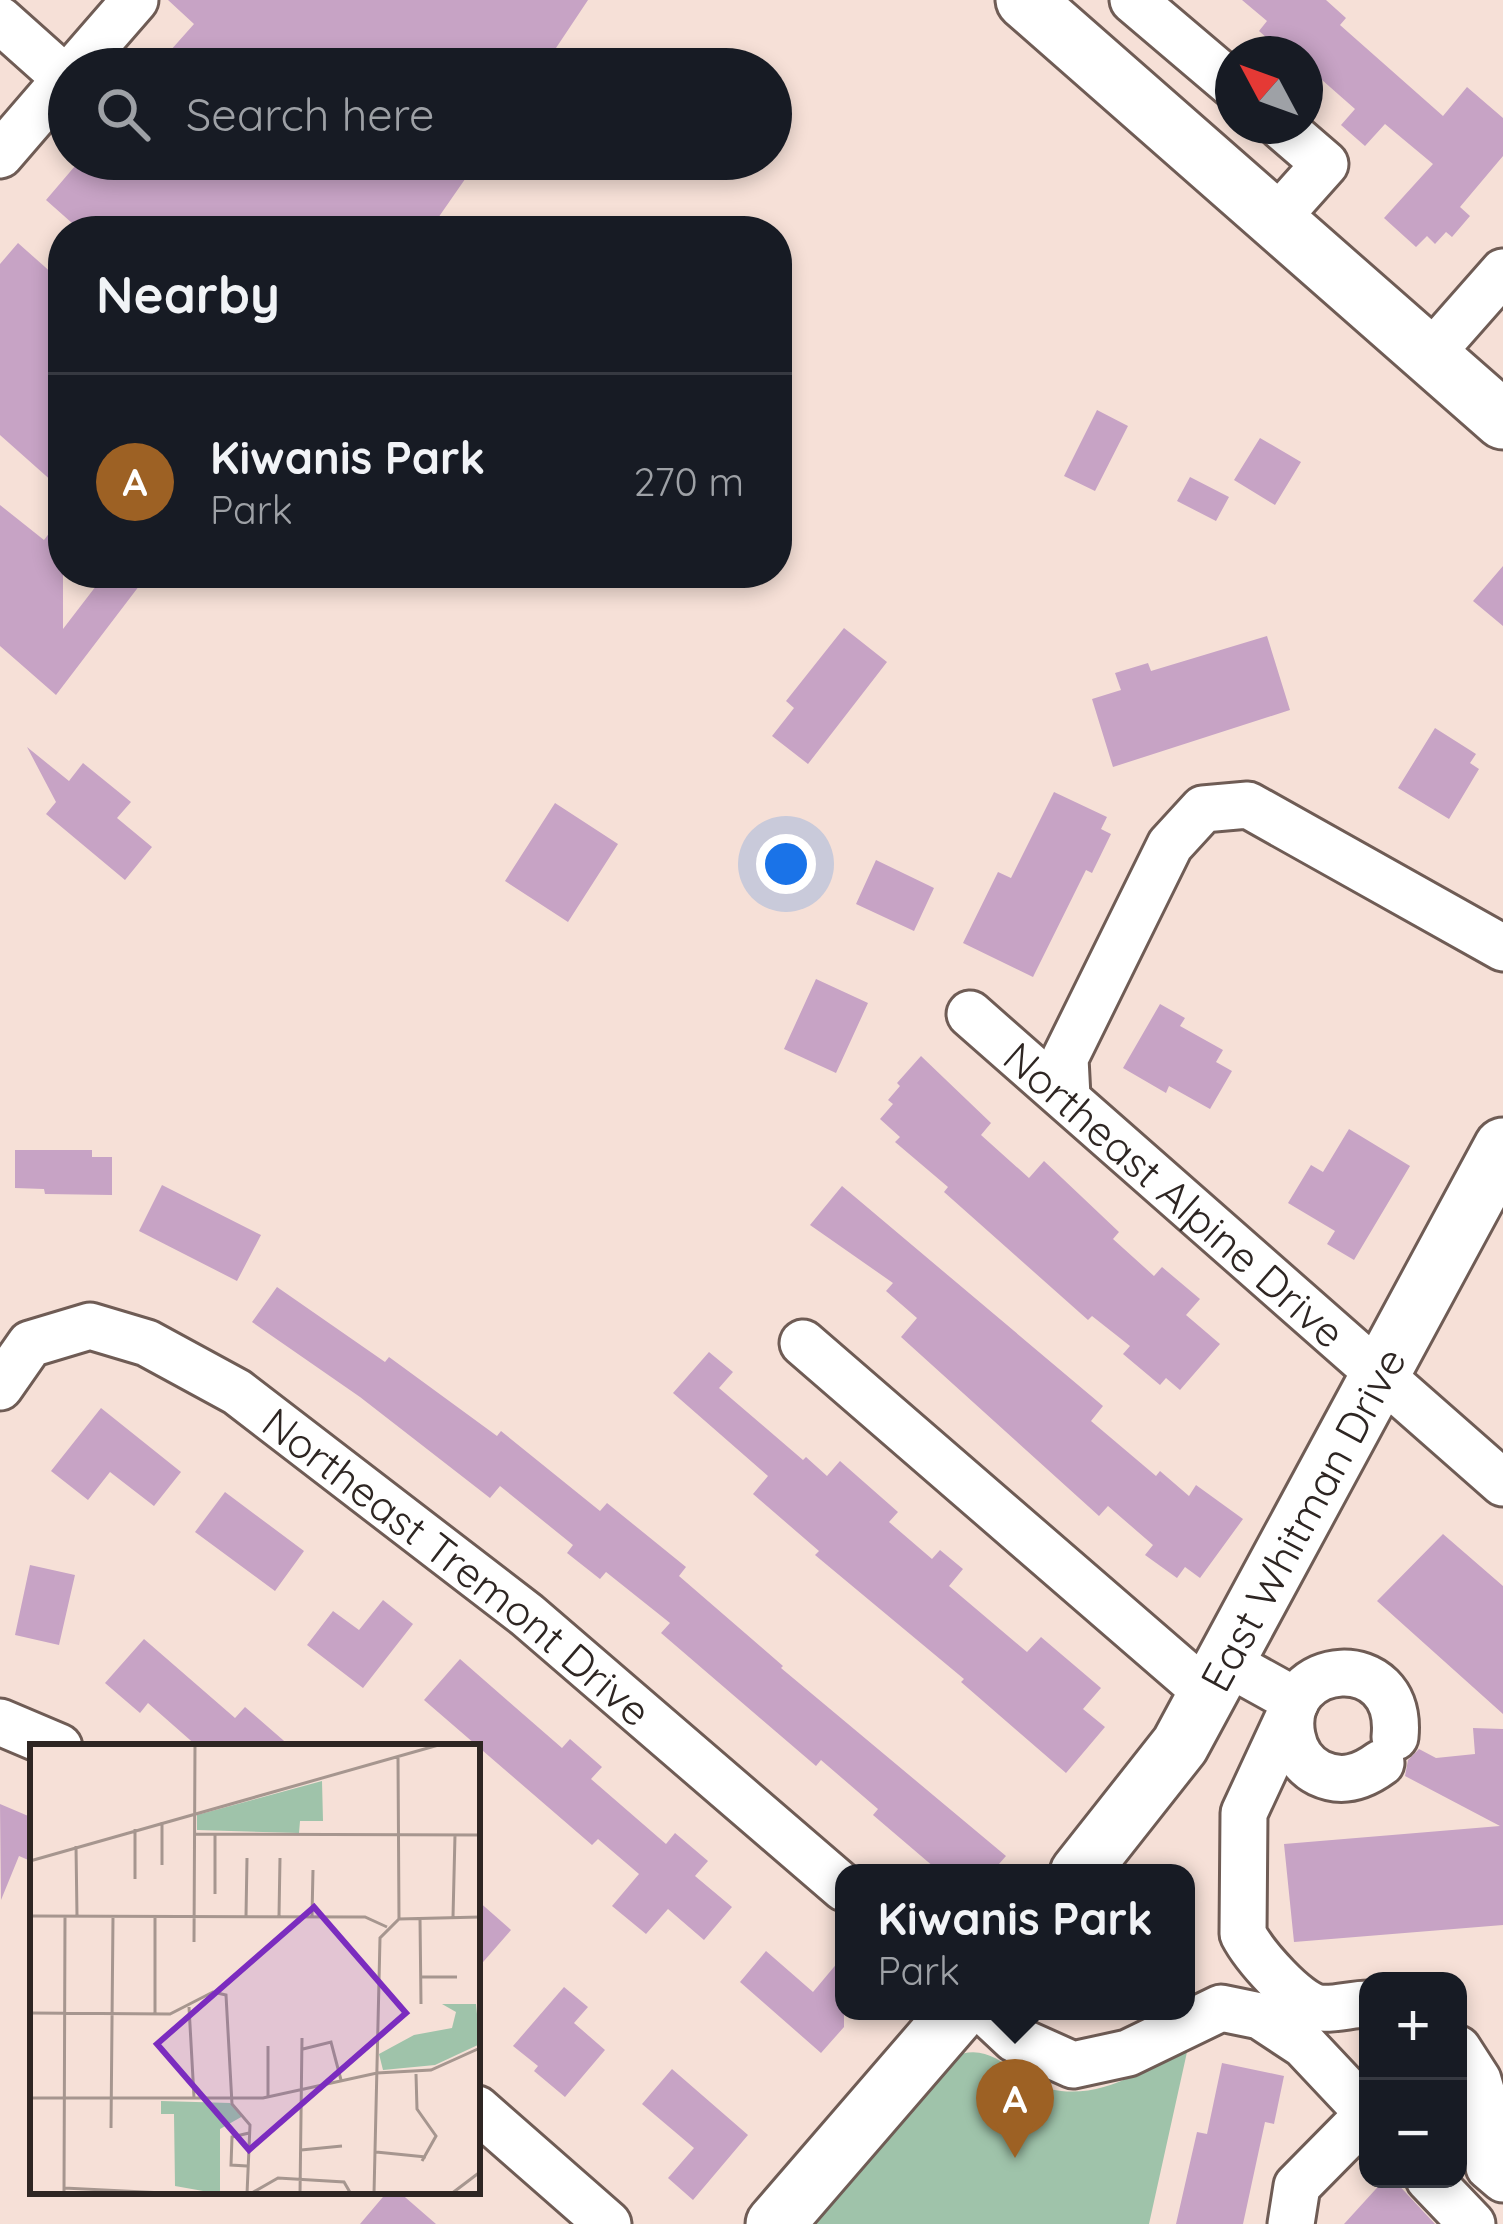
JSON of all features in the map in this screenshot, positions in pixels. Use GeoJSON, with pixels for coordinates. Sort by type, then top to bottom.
{"type":"FeatureCollection","features":[{"type":"Feature","properties":{"kind":"main road"},"geometry":{"type":"LineString","coordinates":[[1025,0],[1503,420]]}},
{"type":"Feature","properties":{"kind":"main road","name":"East Whitman Drive"},"geometry":{"type":"LineString","coordinates":[[1086,1864],[1180,1745],[1503,1147]]}},
{"type":"Feature","properties":{"kind":"main road"},"geometry":{"type":"LineString","coordinates":[[775,2224],[951,2020]]}},
{"type":"Feature","properties":{"kind":"street"},"geometry":{"type":"LineString","coordinates":[[93,48],[135,0]]}},
{"type":"Feature","properties":{"kind":"street"},"geometry":{"type":"LineString","coordinates":[[1133,0],[1215,70]]}},
{"type":"Feature","properties":{"kind":"street"},"geometry":{"type":"LineString","coordinates":[[0,20],[48,57]]}},
{"type":"Feature","properties":{"kind":"street"},"geometry":{"type":"LineString","coordinates":[[0,154],[48,99]]}},
{"type":"Feature","properties":{"kind":"street"},"geometry":{"type":"LineString","coordinates":[[1275,220],[1325,164],[1302,144]]}},
{"type":"Feature","properties":{"kind":"street"},"geometry":{"type":"LineString","coordinates":[[1429,356],[1503,272]]}},
{"type":"Feature","properties":{"kind":"street"},"geometry":{"type":"LineString","coordinates":[[1067,1097],[1065,1058],[1170,845],[1204,809],[1248,805],[1503,948]]}},
{"type":"Feature","properties":{"kind":"street","name":"Northeast Alpine Drive"},"geometry":{"type":"LineString","coordinates":[[970,1014],[1503,1483]]}},
{"type":"Feature","properties":{"kind":"street","name":"Northeast Tremont Drive"},"geometry":{"type":"LineString","coordinates":[[0,1387],[30,1344],[90,1326],[147,1343],[237,1392],[527,1615],[835,1880]]}},
{"type":"Feature","properties":{"kind":"street"},"geometry":{"type":"LineString","coordinates":[[803,1343],[1214,1676],[1297,1701]]}},
{"type":"Feature","properties":{"kind":"street"},"geometry":{"type":"LineString","coordinates":[[1297,1701],[1290,1730],[1301,1758],[1312,1769],[1340,1779],[1355,1778],[1388,1750],[1394,1706],[1375,1682],[1362,1675],[1331,1673],[1317,1679],[1297,1701],[1244,1814],[1244,1934],[1251,1948],[1302,2001],[1326,2008],[1359,2005]]}},
{"type":"Feature","properties":{"kind":"street"},"geometry":{"type":"LineString","coordinates":[[0,1722],[52,1744]]}},
{"type":"Feature","properties":{"kind":"street"},"geometry":{"type":"LineString","coordinates":[[995,2020],[1015,2039],[1073,2065],[1128,2053],[1221,2008],[1260,2016],[1304,2045],[1359,2104]]}},
{"type":"Feature","properties":{"kind":"street"},"geometry":{"type":"LineString","coordinates":[[1467,2063],[1485,2104],[1489,2167],[1503,2180]]}},
{"type":"Feature","properties":{"kind":"street"},"geometry":{"type":"LineString","coordinates":[[480,2112],[608,2224]]}},
{"type":"Feature","properties":{"kind":"street"},"geometry":{"type":"LineString","coordinates":[[1291,2224],[1297,2186],[1359,2123]]}},
{"type":"Feature","properties":{"kind":"street"},"geometry":{"type":"LineString","coordinates":[[1438,2188],[1472,2224]]}},
{"type":"Feature","properties":{"kind":"green space"},"geometry":{"type":"Polygon","coordinates":[[[1189,2043],[1149,2224],[808,2224],[952,2058],[981,2053],[1046,2087],[1079,2091],[1128,2078],[1189,2043]]]}},
{"type":"Feature","properties":{"kind":"building"},"geometry":{"type":"Polygon","coordinates":[[[168,0],[588,0],[556,48],[173,48],[194,24],[168,0]]]}},
{"type":"Feature","properties":{"kind":"building"},"geometry":{"type":"Polygon","coordinates":[[[1242,0],[1326,0],[1346,18],[1340,25],[1443,116],[1467,87],[1503,118],[1503,156],[1460,207],[1470,216],[1452,237],[1446,232],[1435,244],[1427,236],[1416,247],[1384,218],[1433,164],[1385,124],[1365,146],[1341,125],[1355,109],[1323,81],[1323,36],[1265,36],[1259,31],[1267,21],[1242,0]]]}},
{"type":"Feature","properties":{"kind":"building"},"geometry":{"type":"Polygon","coordinates":[[[63,180],[464,180],[439,216],[64,216],[46,200],[63,180]]]}},
{"type":"Feature","properties":{"kind":"building"},"geometry":{"type":"Polygon","coordinates":[[[18,243],[48,270],[48,478],[0,435],[0,264],[18,243]]]}},
{"type":"Feature","properties":{"kind":"building"},"geometry":{"type":"Polygon","coordinates":[[[1097,410],[1128,426],[1095,491],[1064,476],[1097,410]]]}},
{"type":"Feature","properties":{"kind":"building"},"geometry":{"type":"Polygon","coordinates":[[[1260,438],[1301,462],[1275,505],[1234,480],[1260,438]]]}},
{"type":"Feature","properties":{"kind":"building"},"geometry":{"type":"Polygon","coordinates":[[[1190,477],[1229,497],[1216,521],[1177,501],[1190,477]]]}},
{"type":"Feature","properties":{"kind":"building"},"geometry":{"type":"Polygon","coordinates":[[[0,505],[44,540],[48,535],[48,588],[63,588],[63,629],[94,588],[138,588],[56,695],[0,646],[0,505]]]}},
{"type":"Feature","properties":{"kind":"building"},"geometry":{"type":"Polygon","coordinates":[[[1503,566],[1503,626],[1473,601],[1503,566]]]}},
{"type":"Feature","properties":{"kind":"building"},"geometry":{"type":"Polygon","coordinates":[[[844,628],[887,662],[808,764],[772,736],[794,708],[786,701],[844,628]]]}},
{"type":"Feature","properties":{"kind":"building"},"geometry":{"type":"Polygon","coordinates":[[[1267,636],[1290,710],[1113,767],[1092,699],[1121,690],[1115,673],[1148,663],[1151,671],[1267,636]]]}},
{"type":"Feature","properties":{"kind":"building"},"geometry":{"type":"Polygon","coordinates":[[[1435,728],[1476,754],[1470,763],[1479,769],[1449,819],[1398,788],[1435,728]]]}},
{"type":"Feature","properties":{"kind":"building"},"geometry":{"type":"Polygon","coordinates":[[[27,747],[69,781],[83,763],[131,802],[117,818],[152,847],[125,880],[46,814],[56,802],[27,747]]]}},
{"type":"Feature","properties":{"kind":"building"},"geometry":{"type":"Polygon","coordinates":[[[1054,792],[1107,817],[1101,829],[1111,834],[1092,873],[1086,870],[1033,977],[963,943],[998,872],[1011,878],[1054,792]]]}},
{"type":"Feature","properties":{"kind":"building"},"geometry":{"type":"Polygon","coordinates":[[[555,803],[618,844],[568,922],[505,881],[555,803]]]}},
{"type":"Feature","properties":{"kind":"building"},"geometry":{"type":"Polygon","coordinates":[[[876,860],[934,888],[914,931],[856,904],[876,860]]]}},
{"type":"Feature","properties":{"kind":"building"},"geometry":{"type":"Polygon","coordinates":[[[816,979],[868,1003],[836,1073],[784,1049],[816,979]]]}},
{"type":"Feature","properties":{"kind":"building"},"geometry":{"type":"Polygon","coordinates":[[[1160,1004],[1185,1018],[1180,1026],[1223,1050],[1216,1062],[1232,1071],[1210,1109],[1169,1086],[1166,1093],[1123,1068],[1160,1004]]]}},
{"type":"Feature","properties":{"kind":"building"},"geometry":{"type":"Polygon","coordinates":[[[921,1056],[991,1123],[981,1135],[1029,1178],[1044,1161],[1119,1232],[1113,1239],[1154,1276],[1162,1267],[1200,1299],[1186,1315],[1220,1344],[1180,1390],[1166,1378],[1160,1385],[1123,1354],[1130,1346],[1092,1316],[1088,1320],[895,1142],[900,1137],[880,1119],[893,1104],[888,1100],[900,1086],[897,1083],[921,1056]]]}},
{"type":"Feature","properties":{"kind":"building"},"geometry":{"type":"Polygon","coordinates":[[[1349,1129],[1410,1166],[1354,1260],[1327,1244],[1335,1231],[1288,1203],[1311,1165],[1323,1172],[1349,1129]]]}},
{"type":"Feature","properties":{"kind":"building"},"geometry":{"type":"Polygon","coordinates":[[[15,1150],[92,1150],[92,1157],[112,1157],[112,1195],[45,1194],[44,1189],[15,1188],[15,1150]]]}},
{"type":"Feature","properties":{"kind":"building"},"geometry":{"type":"Polygon","coordinates":[[[162,1185],[261,1235],[237,1281],[139,1231],[162,1185]]]}},
{"type":"Feature","properties":{"kind":"building"},"geometry":{"type":"Polygon","coordinates":[[[842,1186],[1103,1406],[1091,1421],[1156,1476],[1160,1471],[1189,1496],[1196,1485],[1243,1519],[1200,1578],[1185,1567],[1177,1578],[1145,1555],[1153,1545],[1108,1506],[1099,1516],[901,1337],[917,1318],[886,1291],[893,1283],[810,1225],[842,1186]]]}},
{"type":"Feature","properties":{"kind":"building"},"geometry":{"type":"Polygon","coordinates":[[[277,1287],[385,1362],[389,1357],[497,1436],[501,1431],[600,1511],[607,1503],[686,1567],[679,1576],[781,1668],[1006,1856],[999,1864],[930,1864],[873,1815],[878,1809],[821,1760],[816,1766],[661,1633],[670,1623],[606,1572],[600,1579],[567,1553],[573,1545],[500,1486],[490,1498],[360,1397],[252,1322],[277,1287]]]}},
{"type":"Feature","properties":{"kind":"building"},"geometry":{"type":"Polygon","coordinates":[[[709,1352],[733,1372],[719,1388],[803,1460],[806,1457],[827,1476],[840,1461],[898,1512],[889,1522],[932,1559],[940,1550],[963,1569],[949,1586],[1027,1652],[1041,1637],[1101,1688],[1083,1709],[1105,1727],[1066,1773],[961,1682],[964,1679],[815,1555],[819,1551],[753,1494],[768,1476],[673,1393],[709,1352]]]}},
{"type":"Feature","properties":{"kind":"building"},"geometry":{"type":"Polygon","coordinates":[[[101,1408],[181,1472],[154,1506],[110,1472],[88,1500],[51,1471],[101,1408]]]}},
{"type":"Feature","properties":{"kind":"building"},"geometry":{"type":"Polygon","coordinates":[[[225,1492],[304,1551],[275,1591],[195,1532],[225,1492]]]}},
{"type":"Feature","properties":{"kind":"building"},"geometry":{"type":"Polygon","coordinates":[[[1443,1534],[1503,1586],[1503,1714],[1377,1601],[1443,1534]]]}},
{"type":"Feature","properties":{"kind":"building"},"geometry":{"type":"Polygon","coordinates":[[[30,1565],[75,1575],[59,1645],[15,1635],[30,1565]]]}},
{"type":"Feature","properties":{"kind":"building"},"geometry":{"type":"Polygon","coordinates":[[[383,1600],[413,1624],[363,1688],[307,1645],[333,1611],[359,1630],[383,1600]]]}},
{"type":"Feature","properties":{"kind":"building"},"geometry":{"type":"Polygon","coordinates":[[[144,1639],[235,1718],[245,1707],[288,1744],[195,1744],[148,1703],[140,1713],[105,1683],[144,1639]]]}},
{"type":"Feature","properties":{"kind":"building"},"geometry":{"type":"Polygon","coordinates":[[[460,1659],[562,1748],[570,1739],[602,1767],[591,1779],[666,1844],[675,1833],[708,1861],[695,1876],[732,1907],[704,1940],[668,1909],[646,1934],[612,1906],[639,1874],[598,1839],[592,1845],[424,1700],[460,1659]]]}},
{"type":"Feature","properties":{"kind":"building"},"geometry":{"type":"Polygon","coordinates":[[[1473,1728],[1503,1729],[1503,1925],[1294,1942],[1284,1844],[1500,1826],[1405,1776],[1408,1760],[1419,1749],[1436,1758],[1475,1754],[1473,1728]]]}},
{"type":"Feature","properties":{"kind":"building"},"geometry":{"type":"Polygon","coordinates":[[[0,1804],[30,1817],[30,1861],[19,1856],[1,1900],[0,1804]]]}},
{"type":"Feature","properties":{"kind":"building"},"geometry":{"type":"Polygon","coordinates":[[[480,1903],[511,1930],[480,1966],[480,1903]]]}},
{"type":"Feature","properties":{"kind":"building"},"geometry":{"type":"Polygon","coordinates":[[[766,1951],[813,1992],[835,1966],[835,2020],[844,2020],[844,2027],[821,2053],[740,1982],[766,1951]]]}},
{"type":"Feature","properties":{"kind":"building"},"geometry":{"type":"Polygon","coordinates":[[[564,1987],[588,2007],[574,2023],[605,2050],[565,2097],[513,2046],[564,1987]]]}},
{"type":"Feature","properties":{"kind":"building"},"geometry":{"type":"Polygon","coordinates":[[[1222,2063],[1284,2076],[1274,2124],[1265,2122],[1243,2224],[1176,2224],[1197,2132],[1207,2134],[1222,2063]]]}},
{"type":"Feature","properties":{"kind":"building"},"geometry":{"type":"Polygon","coordinates":[[[672,2069],[748,2135],[693,2200],[668,2178],[694,2148],[642,2104],[672,2069]]]}},
{"type":"Feature","properties":{"kind":"building"},"geometry":{"type":"Polygon","coordinates":[[[1377,2188],[1401,2188],[1435,2224],[1344,2224],[1377,2188]]]}},
{"type":"Feature","properties":{"kind":"building"},"geometry":{"type":"Polygon","coordinates":[[[385,2194],[401,2194],[436,2224],[360,2224],[385,2194]]]}},
{"type":"Feature","properties":{"kind":"place","name":"Kiwanis Park"},"geometry":{"type":"Point","coordinates":[1015,2158]}}]}
